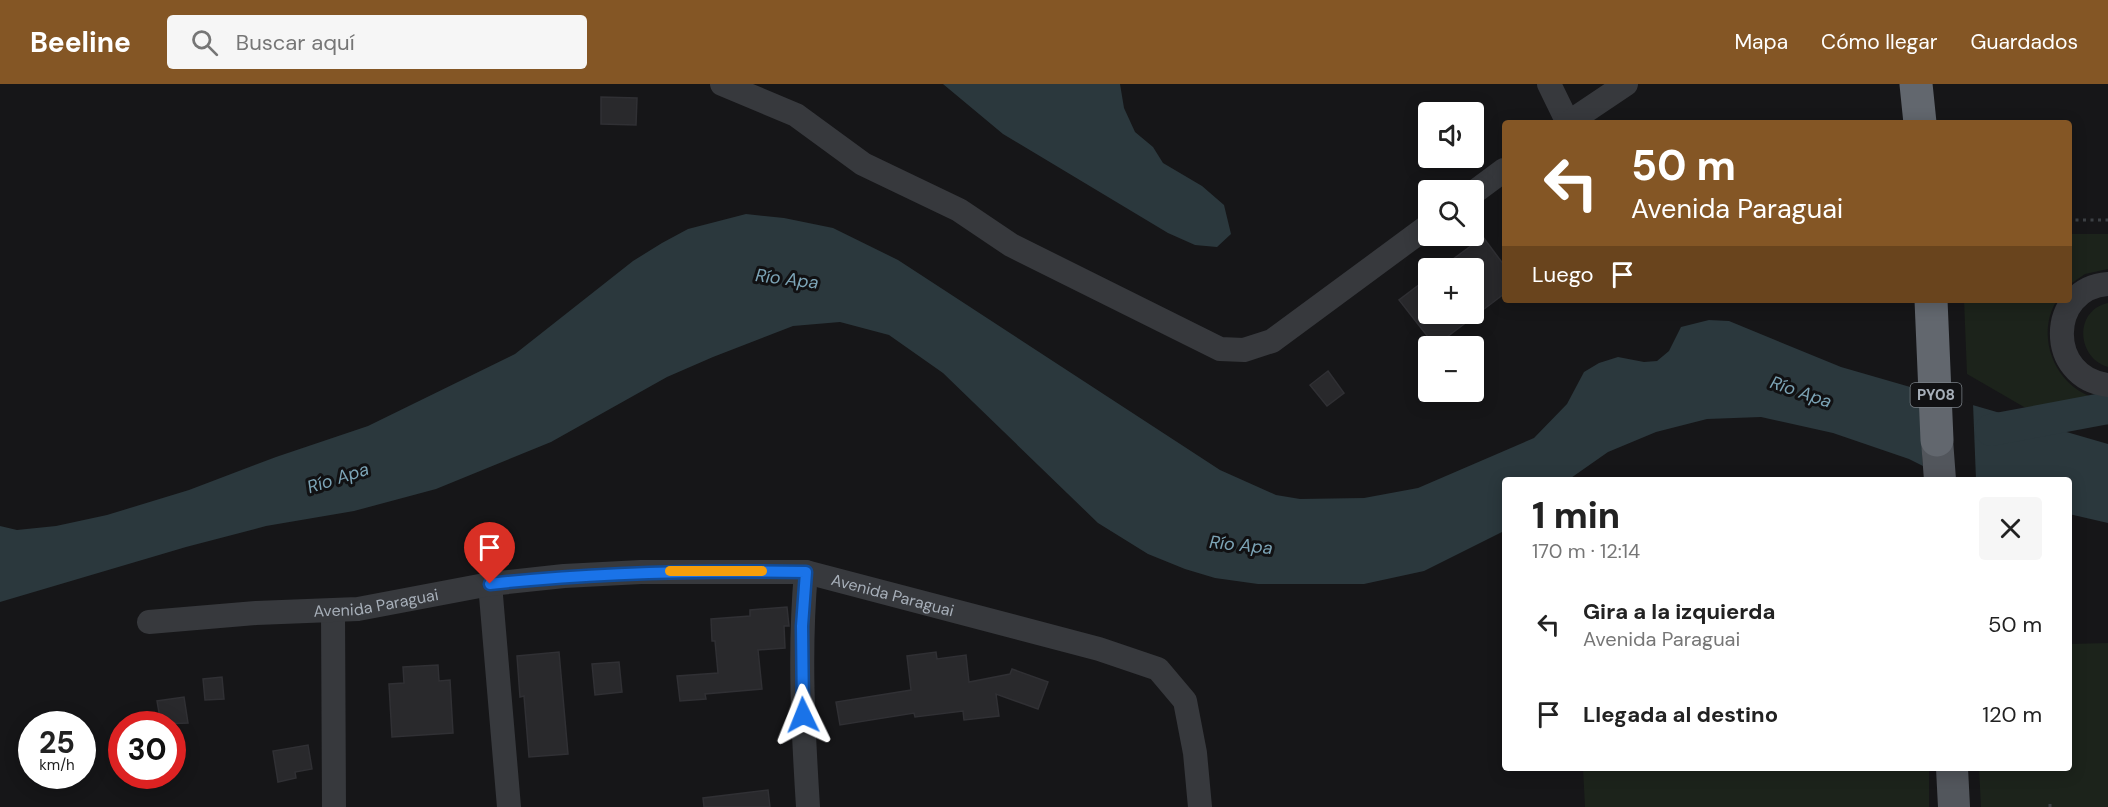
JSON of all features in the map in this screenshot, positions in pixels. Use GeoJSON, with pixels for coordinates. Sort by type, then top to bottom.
{"type":"FeatureCollection","features":[{"type":"Feature","properties":{"kind":"highway"},"geometry":{"type":"LineString","coordinates":[[1916,84],[1920,120]]}},
{"type":"Feature","properties":{"kind":"highway","name":"PY08"},"geometry":{"type":"LineString","coordinates":[[1931,303],[1937,440]]}},
{"type":"Feature","properties":{"kind":"main road"},"geometry":{"type":"LineString","coordinates":[[1937,440],[1940,477]]}},
{"type":"Feature","properties":{"kind":"main road"},"geometry":{"type":"LineString","coordinates":[[1952,771],[1954,807]]}},
{"type":"Feature","properties":{"kind":"street"},"geometry":{"type":"LineString","coordinates":[[722,84],[796,115],[863,164],[959,210],[1011,245],[1220,349],[1244,350],[1272,341],[1418,233]]}},
{"type":"Feature","properties":{"kind":"street"},"geometry":{"type":"LineString","coordinates":[[1549,84],[1567,120]]}},
{"type":"Feature","properties":{"kind":"street"},"geometry":{"type":"LineString","coordinates":[[1572,120],[1626,84]]}},
{"type":"Feature","properties":{"kind":"street"},"geometry":{"type":"LineString","coordinates":[[1484,185],[1502,171]]}},
{"type":"Feature","properties":{"kind":"street"},"geometry":{"type":"LineString","coordinates":[[2108,284],[2084,291],[2072,303],[2064,318],[2061,335],[2064,351],[2072,366],[2084,377],[2108,385]]}},
{"type":"Feature","properties":{"kind":"street","name":"Avenida Paraguai"},"geometry":{"type":"LineString","coordinates":[[149,622],[256,613],[333,612],[490,584],[564,576],[641,572],[806,572],[1133,658],[1158,669],[1185,701],[1195,753],[1200,807]]}},
{"type":"Feature","properties":{"kind":"street"},"geometry":{"type":"LineString","coordinates":[[806,572],[802,626],[802,677],[808,807]]}},
{"type":"Feature","properties":{"kind":"street"},"geometry":{"type":"LineString","coordinates":[[490,584],[508,807]]}},
{"type":"Feature","properties":{"kind":"street"},"geometry":{"type":"LineString","coordinates":[[333,612],[334,807]]}},
{"type":"Feature","properties":{"kind":"path"},"geometry":{"type":"LineString","coordinates":[[2072,220],[2108,220]]}},
{"type":"Feature","properties":{"kind":"shaded area"},"geometry":{"type":"Polygon","coordinates":[[[2072,234],[2108,234],[2108,269],[2085,274],[2072,283],[2072,234]]]}},
{"type":"Feature","properties":{"kind":"shaded area"},"geometry":{"type":"Polygon","coordinates":[[[1964,303],[2056,303],[2050,316],[2048,332],[2049,348],[2055,364],[2064,378],[2076,389],[2108,400],[2108,425],[2046,404],[2035,409],[2024,407],[1967,374],[1964,303]]]}},
{"type":"Feature","properties":{"kind":"shaded area"},"geometry":{"type":"Polygon","coordinates":[[[2108,303],[2108,367],[2097,362],[2090,354],[2083,334],[2089,315],[2097,307],[2108,303]]]}},
{"type":"Feature","properties":{"kind":"shaded area"},"geometry":{"type":"Polygon","coordinates":[[[2108,643],[2108,807],[1981,807],[1979,771],[2072,771],[2072,644],[2108,643]]]}},
{"type":"Feature","properties":{"kind":"shaded area"},"geometry":{"type":"Polygon","coordinates":[[[1583,771],[1929,771],[1929,807],[1585,807],[1583,771]]]}},
{"type":"Feature","properties":{"kind":"water"},"geometry":{"type":"Polygon","coordinates":[[[943,84],[1120,84],[1124,108],[1135,132],[1153,147],[1163,163],[1202,186],[1224,205],[1231,234],[1217,247],[1195,245],[1168,233],[1003,134],[943,84]]]}},
{"type":"Feature","properties":{"kind":"water"},"geometry":{"type":"Polygon","coordinates":[[[746,214],[784,218],[833,228],[898,260],[1220,470],[1276,495],[1300,499],[1364,498],[1418,488],[1534,438],[1567,404],[1584,372],[1599,363],[1618,357],[1644,362],[1657,361],[1669,351],[1681,327],[1709,320],[1729,321],[1841,367],[2108,444],[2108,523],[2072,515],[2072,477],[1945,477],[1909,459],[1833,433],[1761,417],[1707,419],[1656,432],[1608,452],[1572,477],[1502,477],[1502,532],[1424,571],[1364,584],[1258,584],[1215,578],[1148,554],[1098,523],[943,373],[889,335],[840,322],[793,326],[713,357],[667,377],[551,442],[436,489],[354,511],[266,526],[0,602],[0,526],[17,530],[56,526],[107,515],[189,490],[368,426],[515,354],[633,261],[688,229],[746,214]]]}},
{"type":"Feature","properties":{"kind":"pier"},"geometry":{"type":"Polygon","coordinates":[[[1919,388],[1973,403],[1976,477],[1939,477],[1923,469],[1919,388]]]}},
{"type":"Feature","properties":{"kind":"building"},"geometry":{"type":"Polygon","coordinates":[[[601,97],[637,98],[636,125],[601,124],[601,97]]]}},
{"type":"Feature","properties":{"kind":"building"},"geometry":{"type":"Polygon","coordinates":[[[1484,238],[1502,262],[1502,296],[1484,309],[1484,258],[1455,258],[1471,246],[1484,246],[1484,238]]]}},
{"type":"Feature","properties":{"kind":"building"},"geometry":{"type":"Polygon","coordinates":[[[1418,286],[1418,324],[1464,324],[1448,336],[1427,336],[1399,300],[1418,286]]]}},
{"type":"Feature","properties":{"kind":"building"},"geometry":{"type":"Polygon","coordinates":[[[1328,371],[1344,393],[1327,406],[1310,385],[1328,371]]]}},
{"type":"Feature","properties":{"kind":"building"},"geometry":{"type":"Polygon","coordinates":[[[787,607],[789,626],[784,626],[785,648],[758,650],[762,689],[705,694],[706,699],[680,701],[677,676],[718,673],[715,641],[712,641],[711,619],[750,616],[750,610],[787,607]]]}},
{"type":"Feature","properties":{"kind":"building"},"geometry":{"type":"Polygon","coordinates":[[[559,652],[568,754],[529,757],[524,696],[520,697],[517,656],[559,652]]]}},
{"type":"Feature","properties":{"kind":"building"},"geometry":{"type":"Polygon","coordinates":[[[936,652],[937,659],[966,655],[969,682],[1010,674],[1012,669],[1048,682],[1038,709],[996,694],[999,716],[964,720],[963,711],[915,717],[914,713],[840,725],[836,702],[911,690],[907,656],[936,652]]]}},
{"type":"Feature","properties":{"kind":"building"},"geometry":{"type":"Polygon","coordinates":[[[619,662],[622,692],[595,695],[592,664],[619,662]]]}},
{"type":"Feature","properties":{"kind":"building"},"geometry":{"type":"Polygon","coordinates":[[[438,665],[439,681],[450,680],[453,733],[392,737],[389,684],[404,683],[403,667],[438,665]]]}},
{"type":"Feature","properties":{"kind":"building"},"geometry":{"type":"Polygon","coordinates":[[[222,677],[224,699],[205,700],[203,679],[222,677]]]}},
{"type":"Feature","properties":{"kind":"building"},"geometry":{"type":"Polygon","coordinates":[[[184,697],[188,723],[186,723],[186,711],[159,711],[157,701],[184,697]]]}},
{"type":"Feature","properties":{"kind":"building"},"geometry":{"type":"Polygon","coordinates":[[[308,745],[312,769],[295,772],[296,778],[278,782],[273,751],[308,745]]]}},
{"type":"Feature","properties":{"kind":"building"},"geometry":{"type":"Polygon","coordinates":[[[768,790],[770,807],[704,807],[703,798],[768,790]]]}},
{"type":"Feature","properties":{"kind":"waterway","name":"Río Apa"},"geometry":{"type":"LineString","coordinates":[[1991,430],[2108,408]]}},
{"type":"Feature","properties":{"kind":"slow traffic"},"geometry":{"type":"LineString","coordinates":[[670,571],[762,571]]}},
{"type":"Feature","properties":{"kind":"route"},"geometry":{"type":"LineString","coordinates":[[490,584],[564,576],[641,572],[806,572],[802,626],[803,715]]}}]}
